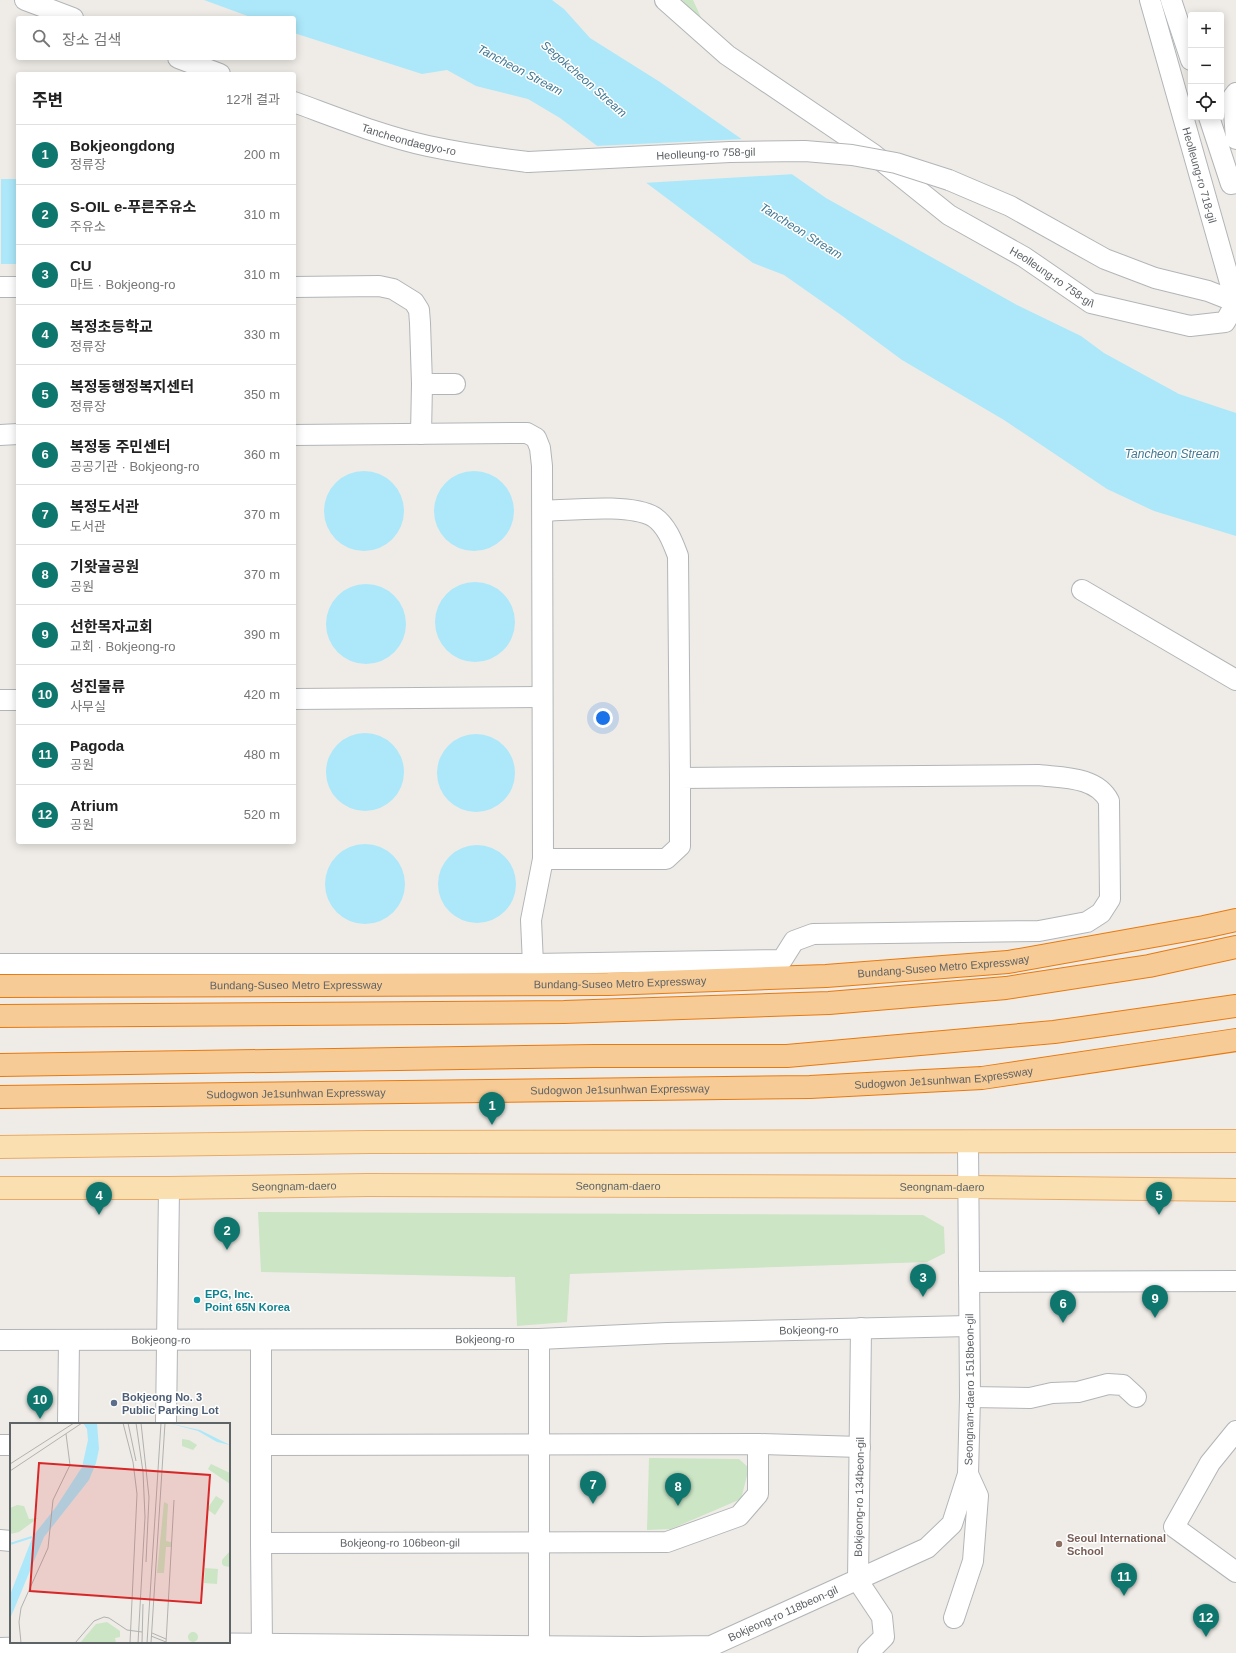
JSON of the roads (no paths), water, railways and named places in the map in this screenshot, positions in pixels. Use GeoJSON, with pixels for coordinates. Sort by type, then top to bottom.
{"type":"FeatureCollection","features":[{"type":"Feature","properties":{"kind":"highway","name":"Bundang-Suseo Metro Expressway"},"geometry":{"type":"LineString","coordinates":[[0,986],[608,984],[826,976],[1008,962],[1236,920]]}},
{"type":"Feature","properties":{"kind":"highway"},"geometry":{"type":"LineString","coordinates":[[0,1016],[564,1012],[829,1003],[1006,988],[1148,966],[1236,947]]}},
{"type":"Feature","properties":{"kind":"highway"},"geometry":{"type":"LineString","coordinates":[[0,1065],[594,1056],[787,1056],[1054,1032],[1236,1006]]}},
{"type":"Feature","properties":{"kind":"highway","name":"Sudogwon Je1sunhwan Expressway"},"geometry":{"type":"LineString","coordinates":[[0,1097],[810,1087],[982,1078],[1236,1040]]}},
{"type":"Feature","properties":{"kind":"main road"},"geometry":{"type":"LineString","coordinates":[[0,1147],[362,1142],[968,1143],[1236,1141]]}},
{"type":"Feature","properties":{"kind":"main road","name":"Seongnam-daero"},"geometry":{"type":"LineString","coordinates":[[0,1188],[169,1188],[368,1185],[968,1187],[1236,1190]]}},
{"type":"Feature","properties":{"kind":"street"},"geometry":{"type":"LineString","coordinates":[[25,0],[68,16]]}},
{"type":"Feature","properties":{"kind":"street","name":"Heolleung-ro 758-gil"},"geometry":{"type":"LineString","coordinates":[[528,162],[730,152],[805,151],[852,155],[896,163],[950,180],[1010,206],[1105,258],[1155,278],[1208,291],[1236,303],[1225,322],[1190,326],[1091,303],[1024,257],[949,215],[873,154],[728,54],[665,0]]}},
{"type":"Feature","properties":{"kind":"street","name":"Heolleung-ro 718-gil"},"geometry":{"type":"LineString","coordinates":[[1150,0],[1236,303]]}},
{"type":"Feature","properties":{"kind":"street"},"geometry":{"type":"LineString","coordinates":[[1171,0],[1188,51]]}},
{"type":"Feature","properties":{"kind":"street"},"geometry":{"type":"LineString","coordinates":[[183,60],[215,72]]}},
{"type":"Feature","properties":{"kind":"street"},"geometry":{"type":"LineString","coordinates":[[1236,93],[1233,97],[1236,139]]}},
{"type":"Feature","properties":{"kind":"street","name":"Tancheondaegyo-ro"},"geometry":{"type":"LineString","coordinates":[[296,103],[352,124],[427,146],[485,157],[528,162]]}},
{"type":"Feature","properties":{"kind":"street"},"geometry":{"type":"LineString","coordinates":[[1210,120],[1231,184],[1236,183]]}},
{"type":"Feature","properties":{"kind":"street"},"geometry":{"type":"LineString","coordinates":[[296,287],[379,286],[393,289],[405,295],[414,302],[419,310],[422,384],[421,434]]}},
{"type":"Feature","properties":{"kind":"street"},"geometry":{"type":"LineString","coordinates":[[0,287],[16,287]]}},
{"type":"Feature","properties":{"kind":"street"},"geometry":{"type":"LineString","coordinates":[[422,384],[455,384]]}},
{"type":"Feature","properties":{"kind":"street"},"geometry":{"type":"LineString","coordinates":[[296,435],[527,433],[536,438],[540,448],[542,466],[543,511],[543,859],[531,920],[533,964]]}},
{"type":"Feature","properties":{"kind":"street"},"geometry":{"type":"LineString","coordinates":[[0,434],[16,434]]}},
{"type":"Feature","properties":{"kind":"street"},"geometry":{"type":"LineString","coordinates":[[543,511],[627,509],[654,518],[670,536],[678,556],[680,778],[680,846],[666,858],[543,859]]}},
{"type":"Feature","properties":{"kind":"street"},"geometry":{"type":"LineString","coordinates":[[1082,590],[1236,680]]}},
{"type":"Feature","properties":{"kind":"street"},"geometry":{"type":"LineString","coordinates":[[296,699],[542,697]]}},
{"type":"Feature","properties":{"kind":"street"},"geometry":{"type":"LineString","coordinates":[[0,700],[16,700]]}},
{"type":"Feature","properties":{"kind":"street"},"geometry":{"type":"LineString","coordinates":[[0,964],[533,964],[782,960],[794,941],[813,934],[1039,931],[1087,922],[1101,913],[1110,899],[1109,801],[1105,793],[1096,786],[1078,780],[1038,776],[680,778]]}},
{"type":"Feature","properties":{"kind":"street","name":"Seongnam-daero 1518beon-gil"},"geometry":{"type":"LineString","coordinates":[[858,1581],[927,1548],[952,1524],[968,1474],[970,1397],[968,1143]]}},
{"type":"Feature","properties":{"kind":"street"},"geometry":{"type":"LineString","coordinates":[[166,1423],[169,1188]]}},
{"type":"Feature","properties":{"kind":"street"},"geometry":{"type":"LineString","coordinates":[[969,1282],[1236,1281]]}},
{"type":"Feature","properties":{"kind":"street","name":"Bokjeong-ro"},"geometry":{"type":"LineString","coordinates":[[0,1340],[539,1339],[860,1328],[969,1326]]}},
{"type":"Feature","properties":{"kind":"street","name":"Bokjeong-ro 134beon-gil"},"geometry":{"type":"LineString","coordinates":[[858,1581],[860,1328]]}},
{"type":"Feature","properties":{"kind":"street"},"geometry":{"type":"LineString","coordinates":[[539,1339],[539,1650]]}},
{"type":"Feature","properties":{"kind":"street"},"geometry":{"type":"LineString","coordinates":[[68,1423],[69,1340]]}},
{"type":"Feature","properties":{"kind":"street"},"geometry":{"type":"LineString","coordinates":[[261,1340],[260,1543],[262,1645]]}},
{"type":"Feature","properties":{"kind":"street"},"geometry":{"type":"LineString","coordinates":[[970,1397],[1030,1398],[1052,1392],[1078,1392],[1108,1384],[1123,1385],[1136,1397]]}},
{"type":"Feature","properties":{"kind":"street"},"geometry":{"type":"LineString","coordinates":[[1236,1431],[1210,1463],[1174,1527],[1236,1572]]}},
{"type":"Feature","properties":{"kind":"street"},"geometry":{"type":"LineString","coordinates":[[539,1542],[667,1542],[739,1516],[758,1494],[758,1444]]}},
{"type":"Feature","properties":{"kind":"street"},"geometry":{"type":"LineString","coordinates":[[261,1445],[758,1444],[860,1447]]}},
{"type":"Feature","properties":{"kind":"street"},"geometry":{"type":"LineString","coordinates":[[954,1618],[973,1561],[978,1496],[968,1474]]}},
{"type":"Feature","properties":{"kind":"street","name":"Bokjeong-ro 106beon-gil"},"geometry":{"type":"LineString","coordinates":[[260,1543],[539,1542]]}},
{"type":"Feature","properties":{"kind":"street"},"geometry":{"type":"LineString","coordinates":[[858,1581],[882,1617],[884,1637],[868,1653]]}},
{"type":"Feature","properties":{"kind":"street","name":"Bokjeong-ro 118beon-gil"},"geometry":{"type":"LineString","coordinates":[[0,1648],[262,1645],[363,1649],[641,1650],[711,1646],[858,1581]]}},
{"type":"Feature","properties":{"kind":"water","name":"Tancheon Stream"},"geometry":{"type":"Polygon","coordinates":[[[204,0],[552,0],[564,9],[590,38],[660,82],[826,198],[1017,305],[1081,336],[1104,353],[1179,394],[1236,413],[1236,536],[1154,511],[1107,489],[1004,420],[902,360],[784,275],[753,263],[560,118],[528,99],[476,86],[447,70],[422,74],[296,34],[296,16],[248,16],[204,0]]]}},
{"type":"Feature","properties":{"kind":"water"},"geometry":{"type":"Polygon","coordinates":[[[1,179],[16,179],[16,264],[1,264],[1,179]]]}},
{"type":"Feature","properties":{"kind":"water"},"geometry":{"type":"Polygon","coordinates":[[[364,471],[379,474],[392,483],[401,496],[404,511],[401,526],[392,539],[379,548],[364,551],[349,548],[336,539],[327,526],[324,511],[327,496],[336,483],[349,474],[364,471]]]}},
{"type":"Feature","properties":{"kind":"water"},"geometry":{"type":"Polygon","coordinates":[[[474,471],[489,474],[502,483],[511,496],[514,511],[511,526],[502,539],[489,548],[474,551],[459,548],[446,539],[437,526],[434,511],[437,496],[446,483],[459,474],[474,471]]]}},
{"type":"Feature","properties":{"kind":"water"},"geometry":{"type":"Polygon","coordinates":[[[475,582],[490,585],[503,594],[512,607],[515,622],[512,637],[503,650],[490,659],[475,662],[460,659],[447,650],[438,637],[435,622],[438,607],[447,594],[460,585],[475,582]]]}},
{"type":"Feature","properties":{"kind":"water"},"geometry":{"type":"Polygon","coordinates":[[[366,584],[381,587],[394,596],[403,609],[406,624],[403,639],[394,652],[381,661],[366,664],[351,661],[338,652],[329,639],[326,624],[329,609],[338,596],[351,587],[366,584]]]}},
{"type":"Feature","properties":{"kind":"water"},"geometry":{"type":"Polygon","coordinates":[[[357,733],[373,733],[387,739],[398,750],[404,764],[404,780],[398,794],[387,805],[373,811],[357,811],[343,805],[332,794],[326,780],[326,764],[332,750],[343,739],[357,733]]]}},
{"type":"Feature","properties":{"kind":"water"},"geometry":{"type":"Polygon","coordinates":[[[476,734],[491,737],[498,741],[508,751],[512,758],[515,773],[512,788],[508,795],[498,805],[491,809],[476,812],[461,809],[454,805],[444,795],[440,788],[437,773],[440,758],[444,751],[454,741],[461,737],[476,734]]]}},
{"type":"Feature","properties":{"kind":"water"},"geometry":{"type":"Polygon","coordinates":[[[365,844],[380,847],[393,856],[402,869],[405,884],[402,899],[393,912],[380,921],[365,924],[350,921],[337,912],[328,899],[325,884],[328,869],[337,856],[350,847],[365,844]]]}},
{"type":"Feature","properties":{"kind":"water"},"geometry":{"type":"Polygon","coordinates":[[[469,845],[485,845],[499,851],[510,862],[516,876],[516,892],[510,906],[499,917],[485,923],[469,923],[455,917],[444,906],[438,892],[438,876],[444,862],[455,851],[469,845]]]}},
{"type":"Feature","properties":{"kind":"place","name":"Bokjeongdong"},"geometry":{"type":"Point","coordinates":[492,1125]}},
{"type":"Feature","properties":{"kind":"place","name":"복정초등학교"},"geometry":{"type":"Point","coordinates":[99,1215]}},
{"type":"Feature","properties":{"kind":"place","name":"복정동행정복지센터"},"geometry":{"type":"Point","coordinates":[1159,1215]}},
{"type":"Feature","properties":{"kind":"place","name":"S-OIL e-푸른주유소"},"geometry":{"type":"Point","coordinates":[227,1250]}},
{"type":"Feature","properties":{"kind":"place","name":"CU"},"geometry":{"type":"Point","coordinates":[923,1297]}},
{"type":"Feature","properties":{"kind":"place","name":"EPG, Inc. Point 65N Korea"},"geometry":{"type":"Point","coordinates":[197,1300]}},
{"type":"Feature","properties":{"kind":"place","name":"선한목자교회"},"geometry":{"type":"Point","coordinates":[1155,1318]}},
{"type":"Feature","properties":{"kind":"place","name":"복정동 주민센터"},"geometry":{"type":"Point","coordinates":[1063,1323]}},
{"type":"Feature","properties":{"kind":"place","name":"Bokjeong No. 3 Public Parking Lot"},"geometry":{"type":"Point","coordinates":[114,1403]}},
{"type":"Feature","properties":{"kind":"place","name":"성진물류"},"geometry":{"type":"Point","coordinates":[40,1419]}},
{"type":"Feature","properties":{"kind":"place","name":"복정도서관"},"geometry":{"type":"Point","coordinates":[593,1504]}},
{"type":"Feature","properties":{"kind":"place","name":"기왓골공원"},"geometry":{"type":"Point","coordinates":[678,1506]}},
{"type":"Feature","properties":{"kind":"place","name":"Seoul International School"},"geometry":{"type":"Point","coordinates":[1059,1544]}},
{"type":"Feature","properties":{"kind":"place","name":"Pagoda"},"geometry":{"type":"Point","coordinates":[1124,1596]}},
{"type":"Feature","properties":{"kind":"place","name":"Atrium"},"geometry":{"type":"Point","coordinates":[1206,1637]}},
{"type":"Feature","properties":{"kind":"water label","name":"Segokcheon Stream"},"geometry":{"type":"Point","coordinates":[584,79]}}]}
